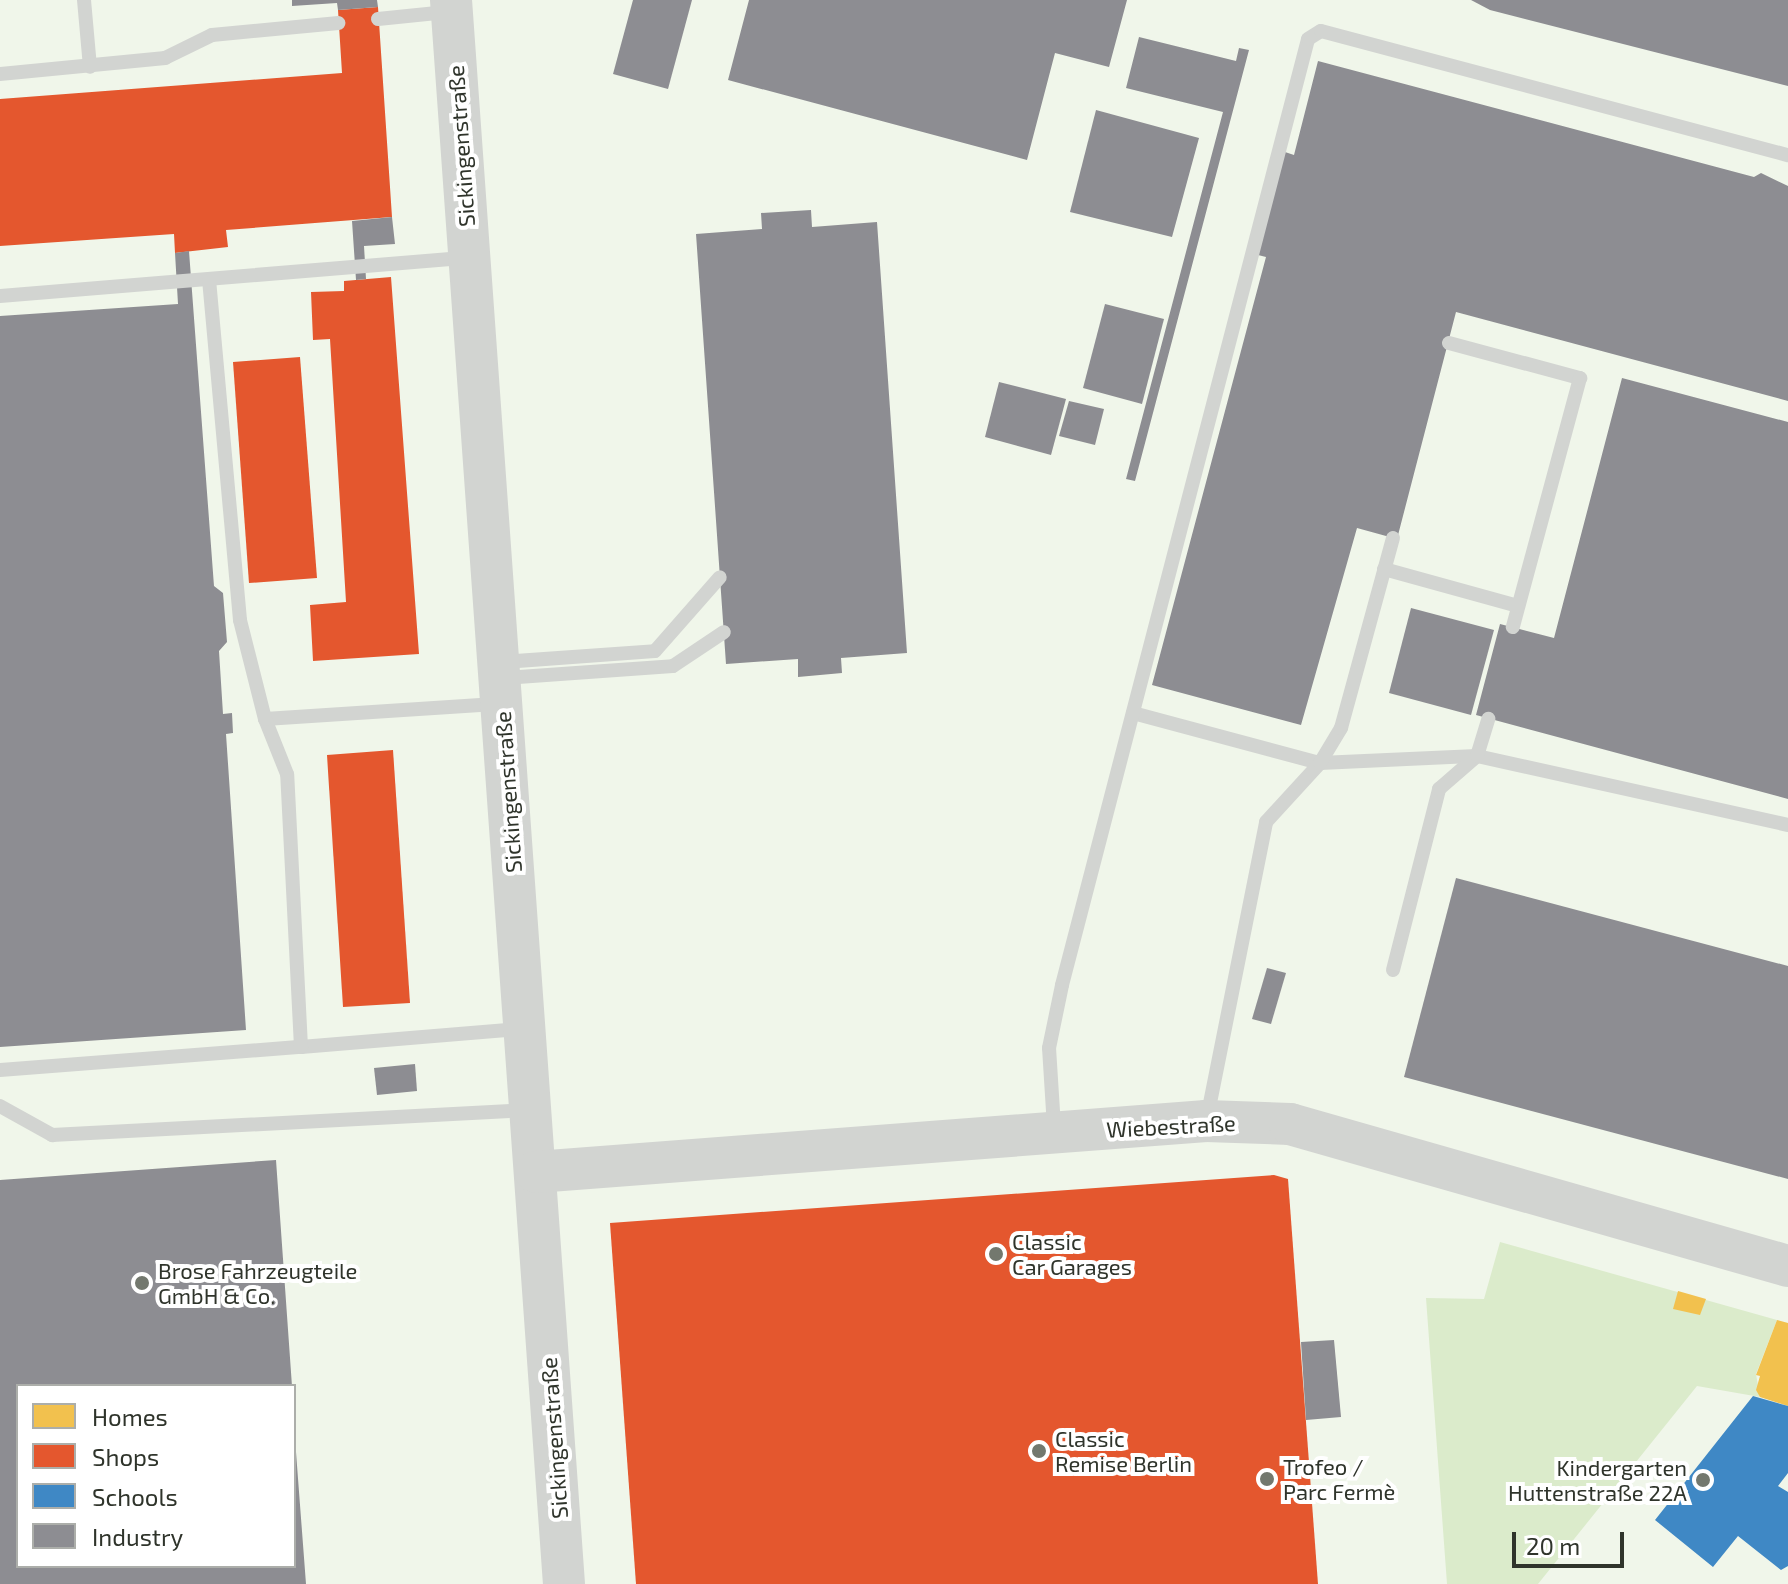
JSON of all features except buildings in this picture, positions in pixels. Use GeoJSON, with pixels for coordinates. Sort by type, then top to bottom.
{"type":"FeatureCollection","features":[{"type":"Feature","properties":{"kind":"main road","name":"Sickingenstraße"},"geometry":{"type":"LineString","coordinates":[[451,6],[564,1584]]}},
{"type":"Feature","properties":{"kind":"main road","name":"Wiebestraße"},"geometry":{"type":"LineString","coordinates":[[536,1172],[1206,1121],[1290,1124],[1788,1266]]}},
{"type":"Feature","properties":{"kind":"lane"},"geometry":{"type":"LineString","coordinates":[[84,0],[90,67]]}},
{"type":"Feature","properties":{"kind":"lane"},"geometry":{"type":"LineString","coordinates":[[378,19],[451,6]]}},
{"type":"Feature","properties":{"kind":"lane"},"geometry":{"type":"LineString","coordinates":[[0,74],[165,58],[212,35],[338,23]]}},
{"type":"Feature","properties":{"kind":"lane"},"geometry":{"type":"LineString","coordinates":[[1055,1132],[1049,1048],[1308,39],[1321,31],[1788,155]]}},
{"type":"Feature","properties":{"kind":"lane"},"geometry":{"type":"LineString","coordinates":[[0,296],[469,258]]}},
{"type":"Feature","properties":{"kind":"lane"},"geometry":{"type":"LineString","coordinates":[[209,280],[240,620],[265,719],[287,774],[301,1047]]}},
{"type":"Feature","properties":{"kind":"lane"},"geometry":{"type":"LineString","coordinates":[[1449,343],[1580,378],[1513,627]]}},
{"type":"Feature","properties":{"kind":"lane"},"geometry":{"type":"LineString","coordinates":[[1206,1121],[1266,822],[1320,763],[1341,728],[1393,538]]}},
{"type":"Feature","properties":{"kind":"lane"},"geometry":{"type":"LineString","coordinates":[[1384,569],[1518,606]]}},
{"type":"Feature","properties":{"kind":"lane"},"geometry":{"type":"LineString","coordinates":[[265,719],[500,682],[655,651],[720,577]]}},
{"type":"Feature","properties":{"kind":"lane"},"geometry":{"type":"LineString","coordinates":[[500,682],[673,666],[724,632]]}},
{"type":"Feature","properties":{"kind":"lane"},"geometry":{"type":"LineString","coordinates":[[1133,713],[1320,763],[1477,756],[1788,825]]}},
{"type":"Feature","properties":{"kind":"lane"},"geometry":{"type":"LineString","coordinates":[[1393,970],[1439,789],[1477,756],[1488,719]]}},
{"type":"Feature","properties":{"kind":"lane"},"geometry":{"type":"LineString","coordinates":[[0,1070],[526,1029]]}},
{"type":"Feature","properties":{"kind":"lane"},"geometry":{"type":"LineString","coordinates":[[0,1106],[52,1135],[531,1109]]}},
{"type":"Feature","properties":{"kind":"green space"},"geometry":{"type":"Polygon","coordinates":[[[1500,1242],[1777,1320],[1756,1374],[1760,1397],[1697,1386],[1538,1584],[1447,1584],[1426,1298],[1484,1299],[1500,1242]]]}},
{"type":"Feature","properties":{"kind":"place","name":"Classic Car Garages"},"geometry":{"type":"Point","coordinates":[996,1254]}},
{"type":"Feature","properties":{"kind":"place","name":"Brose Fahrzeugteile GmbH & Co."},"geometry":{"type":"Point","coordinates":[142,1283]}},
{"type":"Feature","properties":{"kind":"place","name":"Classic Remise Berlin"},"geometry":{"type":"Point","coordinates":[1039,1451]}},
{"type":"Feature","properties":{"kind":"place","name":"Trofeo / Parc Fermè"},"geometry":{"type":"Point","coordinates":[1267,1479]}},
{"type":"Feature","properties":{"kind":"place","name":"Kindergarten Huttenstraße 22A"},"geometry":{"type":"Point","coordinates":[1703,1480]}}]}
